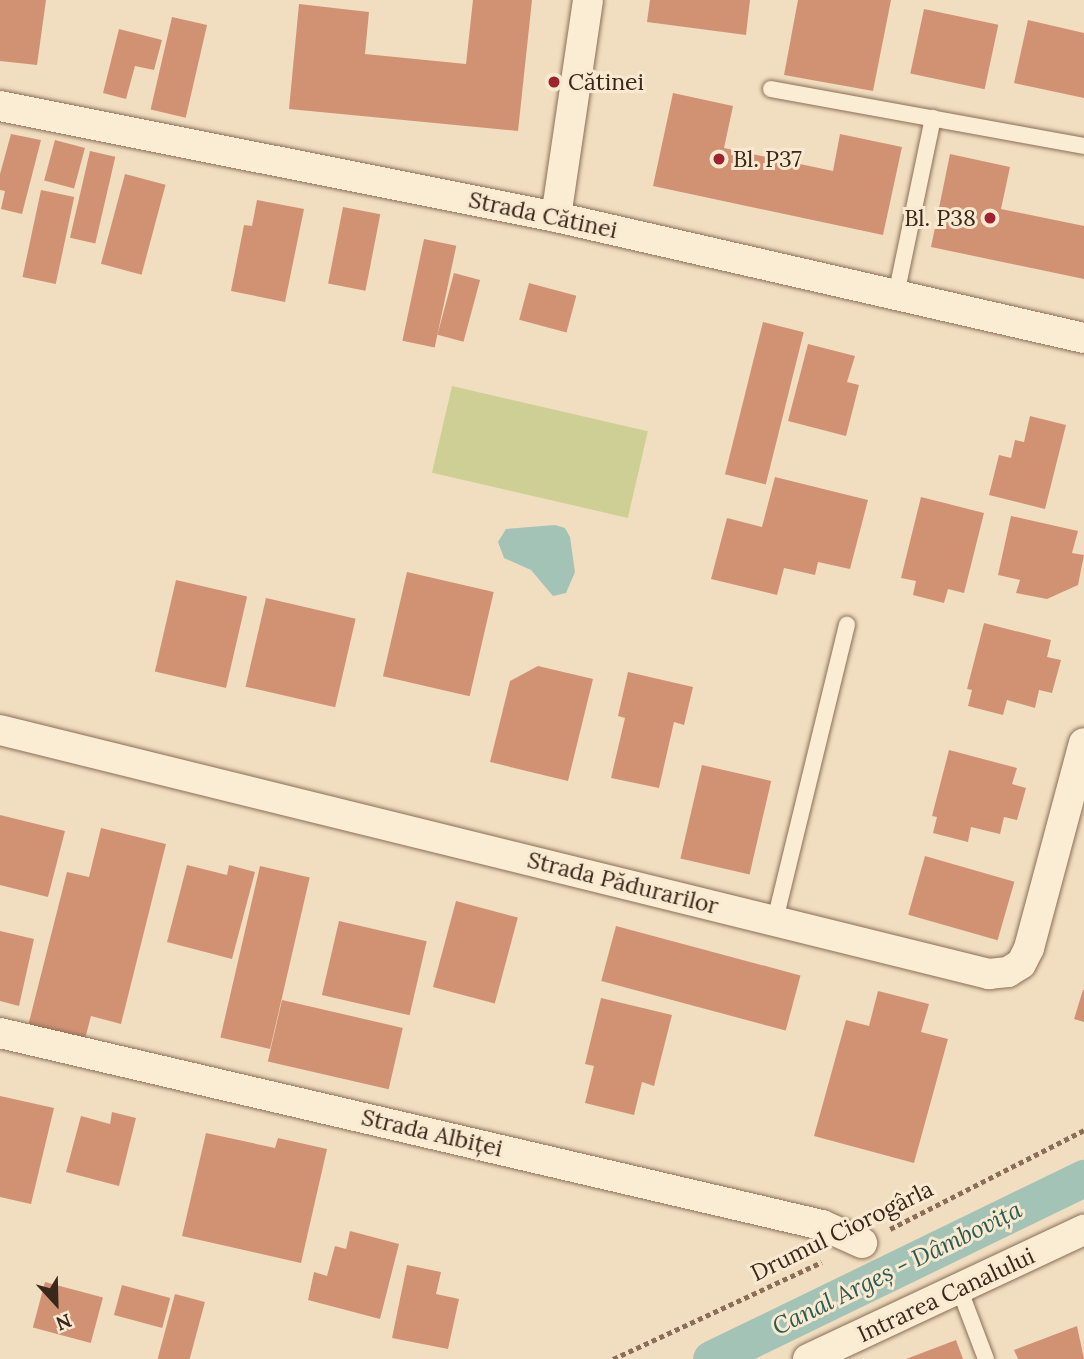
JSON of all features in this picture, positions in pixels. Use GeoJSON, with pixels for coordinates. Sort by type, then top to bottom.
{"type":"FeatureCollection","features":[{"type":"Feature","properties":{"kind":"street"},"geometry":{"type":"LineString","coordinates":[[556,216],[588,0]]}},
{"type":"Feature","properties":{"kind":"street","name":"Strada Cătinei"},"geometry":{"type":"LineString","coordinates":[[0,106],[556,216],[1084,338]]}},
{"type":"Feature","properties":{"kind":"street","name":"Strada Pădurarilor"},"geometry":{"type":"LineString","coordinates":[[0,730],[989,974],[1008,972],[1021,964],[1029,948],[1084,743]]}},
{"type":"Feature","properties":{"kind":"street","name":"Strada Albiței"},"geometry":{"type":"LineString","coordinates":[[0,1033],[822,1225],[862,1243]]}},
{"type":"Feature","properties":{"kind":"street","name":"Intrarea Canalului"},"geometry":{"type":"LineString","coordinates":[[808,1359],[1084,1230]]}},
{"type":"Feature","properties":{"kind":"lane"},"geometry":{"type":"LineString","coordinates":[[771,89],[1084,146]]}},
{"type":"Feature","properties":{"kind":"lane"},"geometry":{"type":"LineString","coordinates":[[896,295],[933,118]]}},
{"type":"Feature","properties":{"kind":"lane"},"geometry":{"type":"LineString","coordinates":[[775,920],[847,625]]}},
{"type":"Feature","properties":{"kind":"lane"},"geometry":{"type":"LineString","coordinates":[[959,1289],[986,1359]]}},
{"type":"Feature","properties":{"kind":"path","name":"Drumul Ciorogârla"},"geometry":{"type":"LineString","coordinates":[[613,1359],[862,1243],[1084,1130]]}},
{"type":"Feature","properties":{"kind":"green space"},"geometry":{"type":"Polygon","coordinates":[[[452,386],[648,431],[628,518],[432,473],[452,386]]]}},
{"type":"Feature","properties":{"kind":"shaded area"},"geometry":{"type":"Polygon","coordinates":[[[555,525],[565,528],[570,537],[575,572],[566,593],[553,596],[531,570],[504,558],[498,542],[506,529],[555,525]]]}},
{"type":"Feature","properties":{"kind":"building"},"geometry":{"type":"Polygon","coordinates":[[[0,0],[46,0],[37,65],[0,61],[0,0]]]}},
{"type":"Feature","properties":{"kind":"building"},"geometry":{"type":"Polygon","coordinates":[[[473,0],[532,0],[518,131],[289,109],[299,4],[369,12],[365,54],[466,64],[473,0]]]}},
{"type":"Feature","properties":{"kind":"building"},"geometry":{"type":"Polygon","coordinates":[[[650,0],[750,0],[746,35],[647,22],[650,0]]]}},
{"type":"Feature","properties":{"kind":"building"},"geometry":{"type":"Polygon","coordinates":[[[798,0],[891,0],[873,91],[784,75],[798,0]]]}},
{"type":"Feature","properties":{"kind":"building"},"geometry":{"type":"Polygon","coordinates":[[[924,9],[998,25],[985,89],[910,74],[924,9]]]}},
{"type":"Feature","properties":{"kind":"building"},"geometry":{"type":"Polygon","coordinates":[[[172,17],[207,25],[186,118],[151,110],[172,17]]]}},
{"type":"Feature","properties":{"kind":"building"},"geometry":{"type":"Polygon","coordinates":[[[1028,20],[1084,33],[1084,98],[1014,83],[1028,20]]]}},
{"type":"Feature","properties":{"kind":"building"},"geometry":{"type":"Polygon","coordinates":[[[119,29],[162,40],[154,70],[135,66],[126,99],[103,93],[119,29]]]}},
{"type":"Feature","properties":{"kind":"building","name":"Bl. P37"},"geometry":{"type":"Polygon","coordinates":[[[673,93],[733,106],[724,148],[833,171],[840,134],[902,147],[883,235],[653,186],[673,93]]]}},
{"type":"Feature","properties":{"kind":"building"},"geometry":{"type":"Polygon","coordinates":[[[11,134],[41,140],[22,214],[1,209],[5,191],[0,190],[0,174],[11,134]]]}},
{"type":"Feature","properties":{"kind":"building"},"geometry":{"type":"Polygon","coordinates":[[[55,140],[85,148],[74,189],[44,181],[55,140]]]}},
{"type":"Feature","properties":{"kind":"building"},"geometry":{"type":"Polygon","coordinates":[[[90,151],[115,157],[95,244],[70,238],[90,151]]]}},
{"type":"Feature","properties":{"kind":"building","name":"Bl. P38"},"geometry":{"type":"Polygon","coordinates":[[[950,154],[1010,167],[1001,209],[1084,226],[1084,279],[931,247],[950,154]]]}},
{"type":"Feature","properties":{"kind":"building"},"geometry":{"type":"Polygon","coordinates":[[[125,174],[166,185],[141,275],[101,264],[125,174]]]}},
{"type":"Feature","properties":{"kind":"building"},"geometry":{"type":"Polygon","coordinates":[[[41,190],[74,197],[56,284],[22,277],[41,190]]]}},
{"type":"Feature","properties":{"kind":"building"},"geometry":{"type":"Polygon","coordinates":[[[257,200],[304,209],[285,302],[231,291],[244,225],[252,226],[257,200]]]}},
{"type":"Feature","properties":{"kind":"building"},"geometry":{"type":"Polygon","coordinates":[[[343,207],[380,214],[365,291],[328,284],[343,207]]]}},
{"type":"Feature","properties":{"kind":"building"},"geometry":{"type":"Polygon","coordinates":[[[424,239],[456,246],[435,348],[402,341],[424,239]]]}},
{"type":"Feature","properties":{"kind":"building"},"geometry":{"type":"Polygon","coordinates":[[[454,273],[480,280],[464,342],[437,335],[454,273]]]}},
{"type":"Feature","properties":{"kind":"building"},"geometry":{"type":"Polygon","coordinates":[[[529,283],[576,296],[566,332],[519,320],[529,283]]]}},
{"type":"Feature","properties":{"kind":"building"},"geometry":{"type":"Polygon","coordinates":[[[763,322],[804,332],[766,484],[725,474],[763,322]]]}},
{"type":"Feature","properties":{"kind":"building"},"geometry":{"type":"Polygon","coordinates":[[[808,344],[855,356],[847,382],[859,385],[846,436],[788,421],[808,344]]]}},
{"type":"Feature","properties":{"kind":"building"},"geometry":{"type":"Polygon","coordinates":[[[1030,416],[1066,425],[1045,509],[989,495],[999,455],[1011,458],[1015,440],[1024,442],[1030,416]]]}},
{"type":"Feature","properties":{"kind":"building"},"geometry":{"type":"Polygon","coordinates":[[[775,477],[868,500],[850,569],[818,562],[815,575],[784,568],[777,595],[711,579],[727,518],[762,527],[775,477]]]}},
{"type":"Feature","properties":{"kind":"building"},"geometry":{"type":"Polygon","coordinates":[[[921,497],[984,513],[964,593],[948,589],[944,603],[913,595],[916,581],[901,578],[921,497]]]}},
{"type":"Feature","properties":{"kind":"building"},"geometry":{"type":"Polygon","coordinates":[[[1011,516],[1078,531],[1072,553],[1084,555],[1078,585],[1047,599],[1016,593],[1020,580],[998,575],[1011,516]]]}},
{"type":"Feature","properties":{"kind":"building"},"geometry":{"type":"Polygon","coordinates":[[[407,572],[494,592],[470,696],[383,676],[407,572]]]}},
{"type":"Feature","properties":{"kind":"building"},"geometry":{"type":"Polygon","coordinates":[[[176,580],[247,596],[226,688],[155,672],[176,580]]]}},
{"type":"Feature","properties":{"kind":"building"},"geometry":{"type":"Polygon","coordinates":[[[266,598],[356,619],[335,707],[246,687],[266,598]]]}},
{"type":"Feature","properties":{"kind":"building"},"geometry":{"type":"Polygon","coordinates":[[[984,623],[1051,640],[1047,657],[1061,660],[1052,693],[1039,690],[1035,708],[1007,700],[1003,715],[968,706],[972,690],[967,689],[984,623]]]}},
{"type":"Feature","properties":{"kind":"building"},"geometry":{"type":"Polygon","coordinates":[[[538,666],[593,679],[568,781],[490,762],[510,681],[538,666]]]}},
{"type":"Feature","properties":{"kind":"building"},"geometry":{"type":"Polygon","coordinates":[[[628,672],[693,687],[684,725],[674,722],[659,788],[611,778],[625,718],[618,716],[628,672]]]}},
{"type":"Feature","properties":{"kind":"building"},"geometry":{"type":"Polygon","coordinates":[[[949,750],[1017,768],[1012,784],[1026,788],[1017,820],[1004,817],[1000,834],[971,827],[968,842],[933,833],[937,817],[932,816],[949,750]]]}},
{"type":"Feature","properties":{"kind":"building"},"geometry":{"type":"Polygon","coordinates":[[[702,765],[771,781],[750,875],[680,859],[702,765]]]}},
{"type":"Feature","properties":{"kind":"building"},"geometry":{"type":"Polygon","coordinates":[[[0,815],[65,831],[48,897],[0,885],[0,815]]]}},
{"type":"Feature","properties":{"kind":"building"},"geometry":{"type":"Polygon","coordinates":[[[101,828],[166,844],[121,1024],[91,1016],[85,1039],[28,1026],[67,872],[89,877],[101,828]]]}},
{"type":"Feature","properties":{"kind":"building"},"geometry":{"type":"Polygon","coordinates":[[[925,856],[1014,882],[998,940],[908,915],[925,856]]]}},
{"type":"Feature","properties":{"kind":"building"},"geometry":{"type":"Polygon","coordinates":[[[187,865],[227,875],[229,865],[255,872],[232,959],[167,942],[187,865]]]}},
{"type":"Feature","properties":{"kind":"building"},"geometry":{"type":"Polygon","coordinates":[[[260,866],[310,877],[270,1049],[220,1037],[260,866]]]}},
{"type":"Feature","properties":{"kind":"building"},"geometry":{"type":"Polygon","coordinates":[[[456,901],[518,918],[495,1004],[433,987],[456,901]]]}},
{"type":"Feature","properties":{"kind":"building"},"geometry":{"type":"Polygon","coordinates":[[[339,921],[427,941],[410,1015],[322,995],[339,921]]]}},
{"type":"Feature","properties":{"kind":"building"},"geometry":{"type":"Polygon","coordinates":[[[616,926],[800,975],[786,1030],[601,981],[616,926]]]}},
{"type":"Feature","properties":{"kind":"building"},"geometry":{"type":"Polygon","coordinates":[[[0,931],[34,939],[19,1006],[0,1001],[0,931]]]}},
{"type":"Feature","properties":{"kind":"building"},"geometry":{"type":"Polygon","coordinates":[[[1084,990],[1084,1022],[1074,1019],[1084,990]]]}},
{"type":"Feature","properties":{"kind":"building"},"geometry":{"type":"Polygon","coordinates":[[[878,991],[929,1004],[921,1032],[948,1039],[914,1163],[814,1136],[846,1020],[869,1026],[878,991]]]}},
{"type":"Feature","properties":{"kind":"building"},"geometry":{"type":"Polygon","coordinates":[[[601,998],[672,1015],[654,1086],[642,1082],[634,1115],[585,1103],[594,1066],[585,1064],[601,998]]]}},
{"type":"Feature","properties":{"kind":"building"},"geometry":{"type":"Polygon","coordinates":[[[282,1000],[403,1028],[389,1089],[268,1061],[282,1000]]]}},
{"type":"Feature","properties":{"kind":"building"},"geometry":{"type":"Polygon","coordinates":[[[0,1096],[54,1108],[31,1204],[0,1197],[0,1096]]]}},
{"type":"Feature","properties":{"kind":"building"},"geometry":{"type":"Polygon","coordinates":[[[112,1112],[136,1118],[119,1186],[66,1172],[81,1116],[110,1124],[112,1112]]]}},
{"type":"Feature","properties":{"kind":"building"},"geometry":{"type":"Polygon","coordinates":[[[206,1133],[275,1148],[278,1138],[327,1149],[301,1263],[182,1236],[206,1133]]]}},
{"type":"Feature","properties":{"kind":"building"},"geometry":{"type":"Polygon","coordinates":[[[350,1231],[399,1244],[380,1319],[308,1300],[314,1272],[327,1276],[335,1246],[346,1249],[350,1231]]]}},
{"type":"Feature","properties":{"kind":"building"},"geometry":{"type":"Polygon","coordinates":[[[407,1265],[441,1272],[436,1294],[459,1299],[448,1349],[392,1338],[407,1265]]]}},
{"type":"Feature","properties":{"kind":"building"},"geometry":{"type":"Polygon","coordinates":[[[45,1282],[103,1298],[91,1343],[33,1327],[45,1282]]]}},
{"type":"Feature","properties":{"kind":"building"},"geometry":{"type":"Polygon","coordinates":[[[122,1285],[170,1298],[162,1328],[114,1315],[122,1285]]]}},
{"type":"Feature","properties":{"kind":"building"},"geometry":{"type":"Polygon","coordinates":[[[175,1294],[205,1302],[190,1359],[158,1359],[175,1294]]]}},
{"type":"Feature","properties":{"kind":"building"},"geometry":{"type":"Polygon","coordinates":[[[1077,1326],[1084,1359],[1018,1359],[1014,1350],[1077,1326]]]}},
{"type":"Feature","properties":{"kind":"building"},"geometry":{"type":"Polygon","coordinates":[[[956,1340],[963,1359],[906,1359],[956,1340]]]}},
{"type":"Feature","properties":{"kind":"waterway","name":"Canal Argeș - Dâmbovița"},"geometry":{"type":"LineString","coordinates":[[711,1359],[1084,1178]]}},
{"type":"Feature","properties":{"kind":"place","name":"Cătinei"},"geometry":{"type":"Point","coordinates":[554,82]}},
{"type":"Feature","properties":{"kind":"place","name":"Bl. P37"},"geometry":{"type":"Point","coordinates":[719,159]}},
{"type":"Feature","properties":{"kind":"place","name":"Bl. P38"},"geometry":{"type":"Point","coordinates":[990,218]}}]}
